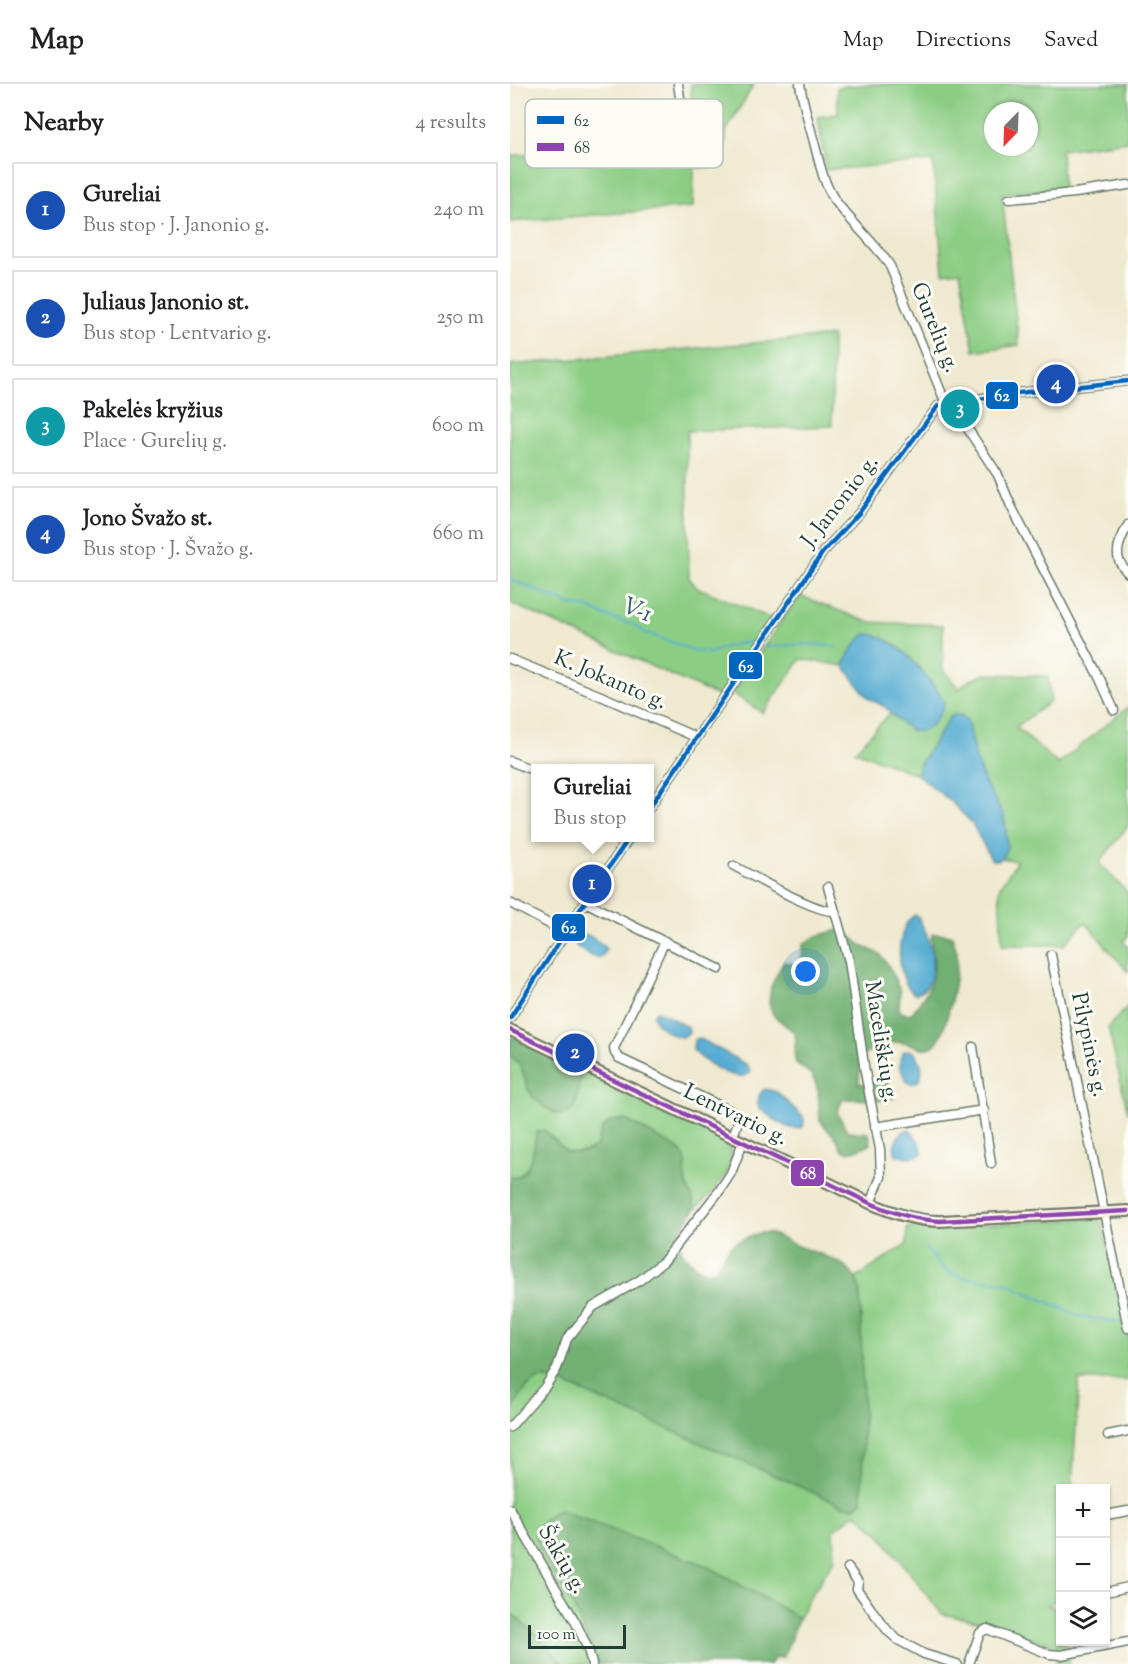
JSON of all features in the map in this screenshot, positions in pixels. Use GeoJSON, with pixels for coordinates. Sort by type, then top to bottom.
{"type":"FeatureCollection","features":[{"type":"Feature","properties":{"kind":"main road","name":"Lentvario g."},"geometry":{"type":"LineString","coordinates":[[510,1030],[899,1215],[926,1221],[1128,1211]]}},
{"type":"Feature","properties":{"kind":"street"},"geometry":{"type":"LineString","coordinates":[[678,84],[680,99]]}},
{"type":"Feature","properties":{"kind":"street","name":"Gurelių g."},"geometry":{"type":"LineString","coordinates":[[800,84],[805,113],[828,189],[839,205],[879,249],[890,267],[946,404],[958,414],[998,476],[1114,710]]}},
{"type":"Feature","properties":{"kind":"street"},"geometry":{"type":"LineString","coordinates":[[1009,199],[1075,194],[1128,185]]}},
{"type":"Feature","properties":{"kind":"street"},"geometry":{"type":"LineString","coordinates":[[946,404],[1009,394],[1128,381]]}},
{"type":"Feature","properties":{"kind":"street","name":"J. Janonio g."},"geometry":{"type":"LineString","coordinates":[[654,801],[823,552],[859,513],[933,411],[938,406],[946,404]]}},
{"type":"Feature","properties":{"kind":"street"},"geometry":{"type":"LineString","coordinates":[[1128,525],[1121,539],[1119,560],[1128,573]]}},
{"type":"Feature","properties":{"kind":"street","name":"K. Jokanto g."},"geometry":{"type":"LineString","coordinates":[[510,659],[696,738]]}},
{"type":"Feature","properties":{"kind":"street"},"geometry":{"type":"LineString","coordinates":[[510,761],[531,769]]}},
{"type":"Feature","properties":{"kind":"street"},"geometry":{"type":"LineString","coordinates":[[510,1018],[625,842]]}},
{"type":"Feature","properties":{"kind":"street"},"geometry":{"type":"LineString","coordinates":[[734,866],[794,897],[834,911]]}},
{"type":"Feature","properties":{"kind":"street","name":"Maceliškių g."},"geometry":{"type":"LineString","coordinates":[[828,887],[849,961],[865,1072],[880,1149],[882,1169],[879,1185],[870,1203]]}},
{"type":"Feature","properties":{"kind":"street"},"geometry":{"type":"LineString","coordinates":[[585,902],[719,969]]}},
{"type":"Feature","properties":{"kind":"street"},"geometry":{"type":"LineString","coordinates":[[510,903],[566,933]]}},
{"type":"Feature","properties":{"kind":"street"},"geometry":{"type":"LineString","coordinates":[[510,1427],[545,1387],[558,1368],[567,1339],[593,1307],[640,1280],[664,1261],[731,1173],[738,1139],[739,1121],[735,1114],[619,1058],[615,1053],[614,1048],[665,941]]}},
{"type":"Feature","properties":{"kind":"street","name":"Pilypinės g."},"geometry":{"type":"LineString","coordinates":[[1051,955],[1128,1328]]}},
{"type":"Feature","properties":{"kind":"street"},"geometry":{"type":"LineString","coordinates":[[973,1047],[992,1163]]}},
{"type":"Feature","properties":{"kind":"street"},"geometry":{"type":"LineString","coordinates":[[875,1126],[984,1110]]}},
{"type":"Feature","properties":{"kind":"street"},"geometry":{"type":"LineString","coordinates":[[1108,1435],[1128,1431]]}},
{"type":"Feature","properties":{"kind":"street","name":"Šakių g."},"geometry":{"type":"LineString","coordinates":[[510,1509],[576,1623],[592,1664]]}},
{"type":"Feature","properties":{"kind":"street"},"geometry":{"type":"LineString","coordinates":[[1110,1514],[1128,1511]]}},
{"type":"Feature","properties":{"kind":"street"},"geometry":{"type":"LineString","coordinates":[[848,1568],[858,1582],[857,1589],[888,1631],[898,1640],[924,1654],[957,1664]]}},
{"type":"Feature","properties":{"kind":"street"},"geometry":{"type":"LineString","coordinates":[[1110,1591],[1128,1587]]}},
{"type":"Feature","properties":{"kind":"street"},"geometry":{"type":"LineString","coordinates":[[969,1664],[980,1633],[987,1629],[1049,1654],[1061,1654],[1128,1642]]}},
{"type":"Feature","properties":{"kind":"green space"},"geometry":{"type":"Polygon","coordinates":[[[691,84],[754,84],[726,131],[725,166],[723,166],[723,99],[691,99],[691,84]]]}},
{"type":"Feature","properties":{"kind":"green space"},"geometry":{"type":"Polygon","coordinates":[[[872,84],[1128,84],[1128,141],[1061,150],[1063,188],[1002,194],[1019,345],[974,351],[960,271],[943,273],[933,161],[826,170],[818,117],[838,114],[837,87],[872,84]]]}},
{"type":"Feature","properties":{"kind":"green space"},"geometry":{"type":"Polygon","coordinates":[[[525,155],[525,168],[694,168],[693,207],[510,222],[510,156],[525,155]]]}},
{"type":"Feature","properties":{"kind":"green space"},"geometry":{"type":"Polygon","coordinates":[[[832,336],[832,426],[687,431],[689,578],[696,587],[773,619],[720,697],[510,603],[510,365],[832,336]]]}},
{"type":"Feature","properties":{"kind":"green space"},"geometry":{"type":"Polygon","coordinates":[[[801,596],[868,622],[943,625],[943,669],[959,689],[968,681],[985,674],[1048,676],[1051,701],[1016,727],[1058,764],[1128,707],[1128,826],[1099,863],[1128,893],[1128,936],[1123,942],[1128,947],[1128,972],[1085,922],[1064,945],[1002,945],[999,888],[1017,861],[1002,858],[1006,829],[1003,814],[984,781],[975,757],[967,720],[962,716],[950,717],[919,766],[918,775],[855,751],[890,713],[912,731],[942,711],[944,701],[919,670],[889,642],[865,634],[844,666],[801,659],[763,713],[732,693],[801,596]]]}},
{"type":"Feature","properties":{"kind":"green space"},"geometry":{"type":"Polygon","coordinates":[[[842,929],[862,946],[880,954],[890,968],[900,991],[899,1011],[906,1014],[912,1013],[930,986],[934,970],[931,938],[933,934],[952,936],[957,953],[954,988],[947,1018],[933,1046],[923,1048],[900,1042],[887,1043],[876,1047],[860,1059],[859,1084],[888,1081],[894,1098],[843,1099],[837,1112],[847,1131],[869,1133],[871,1144],[847,1152],[841,1149],[837,1139],[820,1120],[818,1090],[812,1075],[796,1063],[794,1032],[774,1016],[769,1004],[771,987],[783,962],[799,965],[802,959],[803,944],[817,936],[842,929]]]}},
{"type":"Feature","properties":{"kind":"green space"},"geometry":{"type":"Polygon","coordinates":[[[1128,1006],[1128,1113],[1108,1027],[1128,1006]]]}},
{"type":"Feature","properties":{"kind":"green space"},"geometry":{"type":"Polygon","coordinates":[[[510,1036],[582,1070],[574,1107],[569,1113],[557,1114],[550,1111],[532,1096],[520,1065],[510,1055],[510,1036]]]}},
{"type":"Feature","properties":{"kind":"green space"},"geometry":{"type":"Polygon","coordinates":[[[510,1055],[520,1065],[528,1089],[574,1106],[582,1070],[721,1136],[729,1146],[732,1156],[725,1177],[692,1213],[693,1199],[686,1185],[685,1160],[682,1153],[626,1120],[601,1130],[597,1145],[588,1151],[577,1153],[567,1152],[544,1130],[537,1132],[528,1166],[519,1176],[513,1178],[510,1175],[510,1055]]]}},
{"type":"Feature","properties":{"kind":"green space"},"geometry":{"type":"Polygon","coordinates":[[[626,1120],[677,1148],[684,1155],[685,1181],[694,1207],[679,1238],[685,1255],[699,1268],[710,1272],[714,1270],[735,1243],[765,1233],[842,1264],[855,1279],[860,1290],[863,1408],[862,1501],[855,1507],[844,1506],[556,1380],[541,1379],[531,1384],[522,1394],[510,1415],[510,1175],[514,1178],[525,1171],[533,1153],[537,1132],[544,1130],[567,1152],[577,1153],[588,1151],[597,1145],[601,1130],[608,1123],[626,1120]]]}},
{"type":"Feature","properties":{"kind":"green space"},"geometry":{"type":"Polygon","coordinates":[[[1096,1218],[1102,1223],[1120,1303],[1128,1303],[1128,1380],[1079,1380],[1072,1484],[1056,1484],[1056,1600],[1048,1605],[1056,1610],[1056,1646],[1067,1646],[1069,1664],[1056,1664],[1057,1647],[982,1622],[942,1614],[880,1535],[856,1513],[834,1530],[835,1559],[799,1618],[707,1566],[540,1549],[575,1610],[598,1664],[562,1664],[510,1612],[510,1415],[522,1394],[536,1381],[556,1380],[844,1505],[855,1507],[862,1501],[863,1408],[860,1290],[856,1278],[907,1244],[907,1227],[1096,1218]]]}},
{"type":"Feature","properties":{"kind":"green space"},"geometry":{"type":"Polygon","coordinates":[[[560,1510],[707,1566],[799,1618],[783,1657],[774,1658],[771,1664],[598,1664],[575,1610],[540,1549],[535,1535],[545,1520],[560,1510]]]}},
{"type":"Feature","properties":{"kind":"green space"},"geometry":{"type":"Polygon","coordinates":[[[510,1612],[546,1644],[562,1664],[510,1664],[510,1612]]]}},
{"type":"Feature","properties":{"kind":"water"},"geometry":{"type":"Polygon","coordinates":[[[865,634],[889,641],[900,649],[920,669],[944,701],[941,712],[928,729],[915,731],[903,724],[884,707],[870,699],[844,666],[852,649],[865,634]]]}},
{"type":"Feature","properties":{"kind":"water"},"geometry":{"type":"Polygon","coordinates":[[[953,715],[962,716],[967,720],[975,757],[984,781],[1003,814],[1007,847],[1004,856],[999,860],[992,860],[971,822],[918,775],[919,766],[953,715]]]}},
{"type":"Feature","properties":{"kind":"water"},"geometry":{"type":"Polygon","coordinates":[[[915,915],[927,936],[932,971],[927,985],[915,994],[908,988],[904,978],[900,942],[908,921],[915,915]]]}},
{"type":"Feature","properties":{"kind":"water"},"geometry":{"type":"Polygon","coordinates":[[[579,933],[590,937],[606,949],[600,957],[592,956],[576,946],[575,938],[579,933]]]}},
{"type":"Feature","properties":{"kind":"water"},"geometry":{"type":"Polygon","coordinates":[[[656,1011],[688,1027],[689,1033],[681,1037],[664,1030],[653,1016],[656,1011]]]}},
{"type":"Feature","properties":{"kind":"water"},"geometry":{"type":"Polygon","coordinates":[[[699,1038],[747,1065],[751,1072],[745,1076],[730,1074],[704,1060],[693,1050],[694,1040],[699,1038]]]}},
{"type":"Feature","properties":{"kind":"water"},"geometry":{"type":"Polygon","coordinates":[[[910,1050],[919,1059],[922,1072],[918,1081],[913,1083],[907,1082],[900,1062],[904,1051],[910,1050]]]}},
{"type":"Feature","properties":{"kind":"water"},"geometry":{"type":"Polygon","coordinates":[[[765,1089],[777,1092],[803,1117],[803,1127],[798,1129],[786,1126],[759,1108],[759,1097],[765,1089]]]}},
{"type":"Feature","properties":{"kind":"water"},"geometry":{"type":"Polygon","coordinates":[[[909,1129],[920,1143],[922,1154],[912,1157],[897,1156],[894,1148],[896,1140],[909,1129]]]}},
{"type":"Feature","properties":{"kind":"waterway","name":"V-1"},"geometry":{"type":"LineString","coordinates":[[510,579],[571,605],[588,608],[634,625],[644,632],[695,651],[711,653],[742,643],[754,644]]}},
{"type":"Feature","properties":{"kind":"waterway","name":"V-1"},"geometry":{"type":"LineString","coordinates":[[766,647],[808,644],[836,647]]}},
{"type":"Feature","properties":{"kind":"waterway"},"geometry":{"type":"LineString","coordinates":[[925,1248],[948,1273],[972,1279],[1003,1282],[1081,1317],[1121,1322]]}},
{"type":"Feature","properties":{"kind":"transit line","name":"62"},"geometry":{"type":"LineString","coordinates":[[654,801],[823,552],[859,513],[938,406],[1009,394],[1128,381]]}},
{"type":"Feature","properties":{"kind":"transit line","name":"62"},"geometry":{"type":"LineString","coordinates":[[510,1018],[626,842]]}},
{"type":"Feature","properties":{"kind":"transit line","name":"68"},"geometry":{"type":"LineString","coordinates":[[510,1030],[870,1203],[904,1215],[940,1221],[1128,1211]]}},
{"type":"Feature","properties":{"kind":"place","name":"Jono Švažo st."},"geometry":{"type":"Point","coordinates":[1056,384]}},
{"type":"Feature","properties":{"kind":"place","name":"Pakelės kryžius"},"geometry":{"type":"Point","coordinates":[960,409]}},
{"type":"Feature","properties":{"kind":"place","name":"Gureliai"},"geometry":{"type":"Point","coordinates":[592,884]}},
{"type":"Feature","properties":{"kind":"place","name":"Juliaus Janonio st."},"geometry":{"type":"Point","coordinates":[575,1053]}}]}
